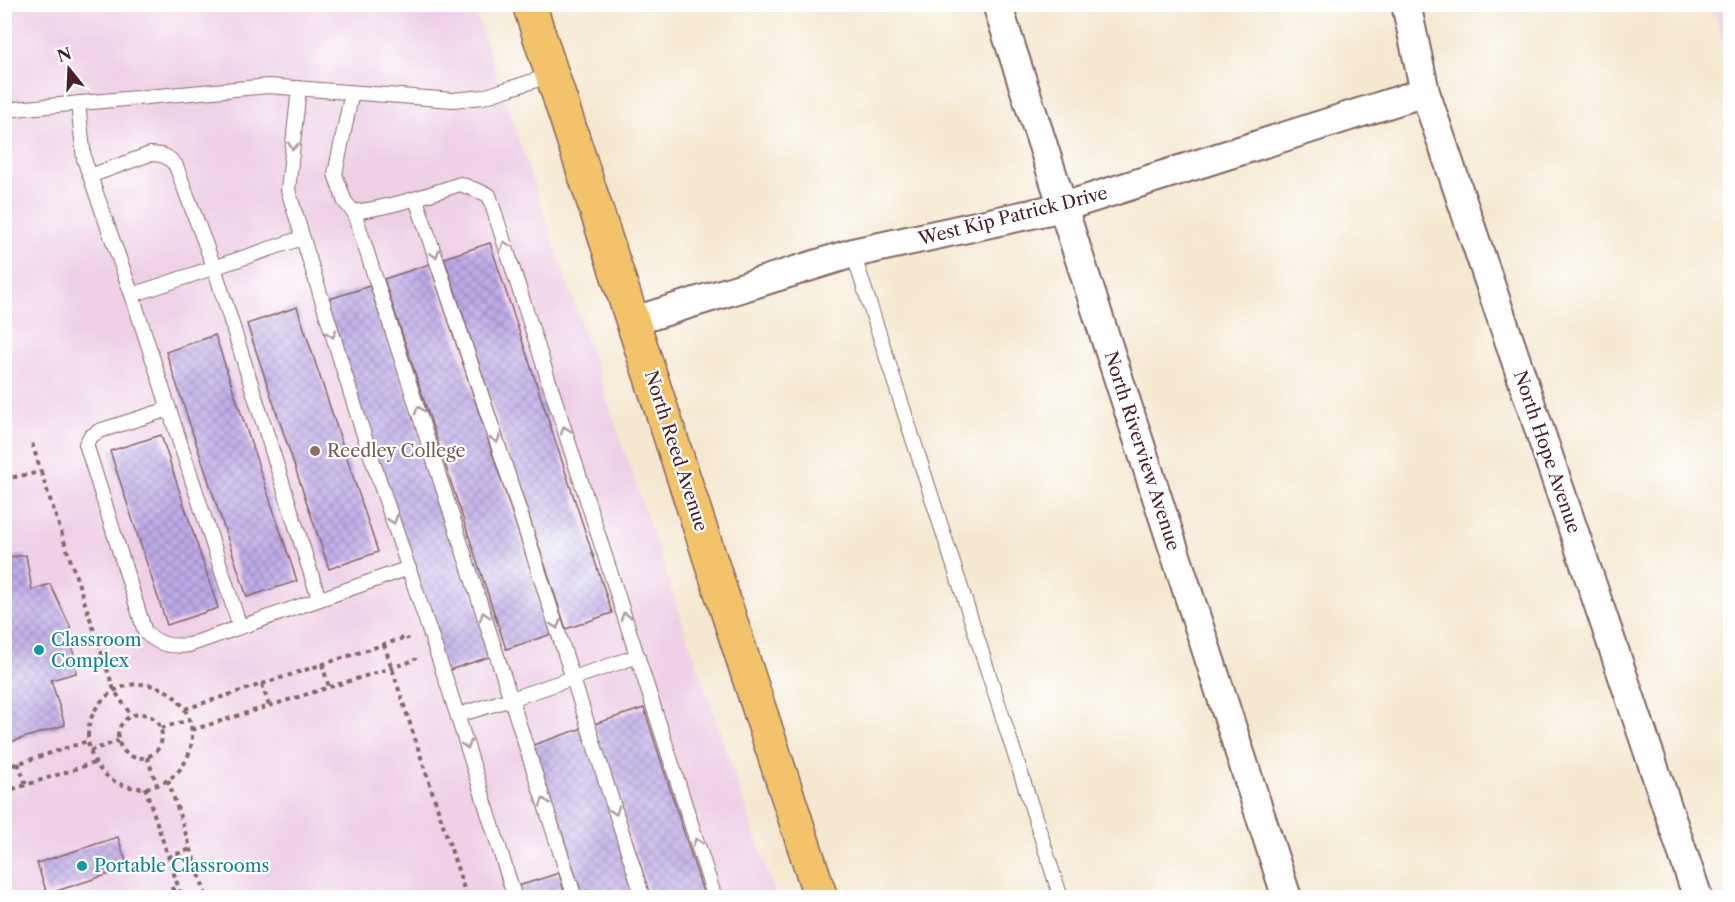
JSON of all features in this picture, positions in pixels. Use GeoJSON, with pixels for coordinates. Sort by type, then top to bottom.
{"type":"FeatureCollection","features":[{"type":"Feature","properties":{"kind":"main road","name":"North Reed Avenue"},"geometry":{"type":"LineString","coordinates":[[529,4],[821,897]]}},
{"type":"Feature","properties":{"kind":"street","name":"North Riverview Avenue"},"geometry":{"type":"LineString","coordinates":[[997,4],[1287,897]]}},
{"type":"Feature","properties":{"kind":"street","name":"North Hope Avenue"},"geometry":{"type":"LineString","coordinates":[[1406,4],[1425,92],[1698,897]]}},
{"type":"Feature","properties":{"kind":"street","name":"West Kip Patrick Drive"},"geometry":{"type":"LineString","coordinates":[[634,321],[853,253],[1063,207],[1425,92]]}},
{"type":"Feature","properties":{"kind":"lane"},"geometry":{"type":"LineString","coordinates":[[4,110],[268,86],[453,100],[483,97],[552,75]]}},
{"type":"Feature","properties":{"kind":"lane"},"geometry":{"type":"LineString","coordinates":[[298,88],[288,190],[359,420],[458,715],[515,897]]}},
{"type":"Feature","properties":{"kind":"lane"},"geometry":{"type":"LineString","coordinates":[[352,92],[335,174],[345,202],[354,212],[575,897]]}},
{"type":"Feature","properties":{"kind":"lane"},"geometry":{"type":"LineString","coordinates":[[78,103],[84,159],[132,295],[240,627]]}},
{"type":"Feature","properties":{"kind":"lane"},"geometry":{"type":"LineString","coordinates":[[90,176],[150,154],[170,157],[176,166],[214,267],[319,599]]}},
{"type":"Feature","properties":{"kind":"lane"},"geometry":{"type":"LineString","coordinates":[[354,212],[379,209],[460,184],[489,195],[715,897]]}},
{"type":"Feature","properties":{"kind":"lane"},"geometry":{"type":"LineString","coordinates":[[416,199],[643,897]]}},
{"type":"Feature","properties":{"kind":"lane"},"geometry":{"type":"LineString","coordinates":[[132,295],[302,238]]}},
{"type":"Feature","properties":{"kind":"lane"},"geometry":{"type":"LineString","coordinates":[[853,253],[1061,897]]}},
{"type":"Feature","properties":{"kind":"lane"},"geometry":{"type":"LineString","coordinates":[[169,409],[99,431],[90,437],[86,444],[141,622],[145,632],[154,640],[165,645],[189,645],[409,568]]}},
{"type":"Feature","properties":{"kind":"lane"},"geometry":{"type":"LineString","coordinates":[[458,715],[638,656]]}},
{"type":"Feature","properties":{"kind":"path"},"geometry":{"type":"LineString","coordinates":[[32,443],[114,690],[131,715]]}},
{"type":"Feature","properties":{"kind":"path"},"geometry":{"type":"LineString","coordinates":[[4,479],[41,472]]}},
{"type":"Feature","properties":{"kind":"path"},"geometry":{"type":"LineString","coordinates":[[185,709],[406,637],[410,645]]}},
{"type":"Feature","properties":{"kind":"path"},"geometry":{"type":"LineString","coordinates":[[384,644],[467,897]]}},
{"type":"Feature","properties":{"kind":"path"},"geometry":{"type":"LineString","coordinates":[[192,730],[415,660],[412,652]]}},
{"type":"Feature","properties":{"kind":"path"},"geometry":{"type":"LineString","coordinates":[[322,664],[329,687]]}},
{"type":"Feature","properties":{"kind":"path"},"geometry":{"type":"LineString","coordinates":[[129,684],[161,687],[175,696],[185,709],[192,730],[189,756],[180,770],[168,780],[157,785],[136,788],[120,784],[105,776],[94,763],[88,741],[92,714],[101,700],[114,690],[129,684]]}},
{"type":"Feature","properties":{"kind":"path"},"geometry":{"type":"LineString","coordinates":[[262,684],[269,706]]}},
{"type":"Feature","properties":{"kind":"path"},"geometry":{"type":"LineString","coordinates":[[138,713],[152,717],[161,728],[162,742],[153,754],[147,757],[132,757],[126,753],[118,741],[120,725],[131,715],[138,713]]}},
{"type":"Feature","properties":{"kind":"path"},"geometry":{"type":"LineString","coordinates":[[161,728],[190,720]]}},
{"type":"Feature","properties":{"kind":"path"},"geometry":{"type":"LineString","coordinates":[[4,768],[88,741]]}},
{"type":"Feature","properties":{"kind":"path"},"geometry":{"type":"LineString","coordinates":[[90,751],[118,741]]}},
{"type":"Feature","properties":{"kind":"path"},"geometry":{"type":"LineString","coordinates":[[147,757],[157,785]]}},
{"type":"Feature","properties":{"kind":"path"},"geometry":{"type":"LineString","coordinates":[[18,763],[26,785]]}},
{"type":"Feature","properties":{"kind":"path"},"geometry":{"type":"LineString","coordinates":[[4,792],[94,763]]}},
{"type":"Feature","properties":{"kind":"path"},"geometry":{"type":"LineString","coordinates":[[168,780],[207,897]]}},
{"type":"Feature","properties":{"kind":"path"},"geometry":{"type":"LineString","coordinates":[[145,787],[182,897]]}},
{"type":"Feature","properties":{"kind":"path"},"geometry":{"type":"LineString","coordinates":[[168,857],[191,849]]}},
{"type":"Feature","properties":{"kind":"path"},"geometry":{"type":"LineString","coordinates":[[145,897],[178,887]]}},
{"type":"Feature","properties":{"kind":"shaded area","name":"Reedley College"},"geometry":{"type":"Polygon","coordinates":[[[5,5],[473,5],[776,897],[5,898],[5,5]]]}},
{"type":"Feature","properties":{"kind":"shaded area"},"geometry":{"type":"Polygon","coordinates":[[[1712,5],[1730,5],[1730,62],[1712,5]]]}},
{"type":"Feature","properties":{"kind":"building"},"geometry":{"type":"Polygon","coordinates":[[[4,205],[11,222],[4,224],[4,205]]]}},
{"type":"Feature","properties":{"kind":"building"},"geometry":{"type":"Polygon","coordinates":[[[490,243],[612,613],[566,629],[444,258],[490,243]]]}},
{"type":"Feature","properties":{"kind":"building"},"geometry":{"type":"Polygon","coordinates":[[[430,264],[552,634],[506,649],[384,279],[430,264]]]}},
{"type":"Feature","properties":{"kind":"building"},"geometry":{"type":"Polygon","coordinates":[[[370,286],[492,656],[446,671],[323,301],[370,286]]]}},
{"type":"Feature","properties":{"kind":"building"},"geometry":{"type":"Polygon","coordinates":[[[297,307],[378,552],[329,569],[247,324],[297,307]]]}},
{"type":"Feature","properties":{"kind":"building"},"geometry":{"type":"Polygon","coordinates":[[[215,335],[297,581],[247,597],[166,352],[215,335]]]}},
{"type":"Feature","properties":{"kind":"building"},"geometry":{"type":"Polygon","coordinates":[[[161,435],[218,608],[167,625],[110,451],[161,435]]]}},
{"type":"Feature","properties":{"kind":"building","name":"Classroom Complex"},"geometry":{"type":"Polygon","coordinates":[[[26,555],[32,590],[50,584],[70,626],[76,673],[51,680],[65,725],[4,744],[4,558],[26,555]]]}},
{"type":"Feature","properties":{"kind":"building"},"geometry":{"type":"Polygon","coordinates":[[[644,708],[705,898],[651,898],[594,724],[644,708]]]}},
{"type":"Feature","properties":{"kind":"building"},"geometry":{"type":"Polygon","coordinates":[[[583,728],[637,898],[583,898],[533,745],[583,728]]]}},
{"type":"Feature","properties":{"kind":"building","name":"Portable Classrooms"},"geometry":{"type":"Polygon","coordinates":[[[118,837],[128,868],[47,894],[37,863],[118,837]]]}},
{"type":"Feature","properties":{"kind":"building"},"geometry":{"type":"Polygon","coordinates":[[[559,873],[566,898],[512,898],[509,889],[559,873]]]}},
{"type":"Feature","properties":{"kind":"place","name":"Reedley College"},"geometry":{"type":"Point","coordinates":[315,451]}},
{"type":"Feature","properties":{"kind":"place","name":"Classroom Complex"},"geometry":{"type":"Point","coordinates":[39,650]}},
{"type":"Feature","properties":{"kind":"place","name":"Portable Classrooms"},"geometry":{"type":"Point","coordinates":[82,866]}}]}
